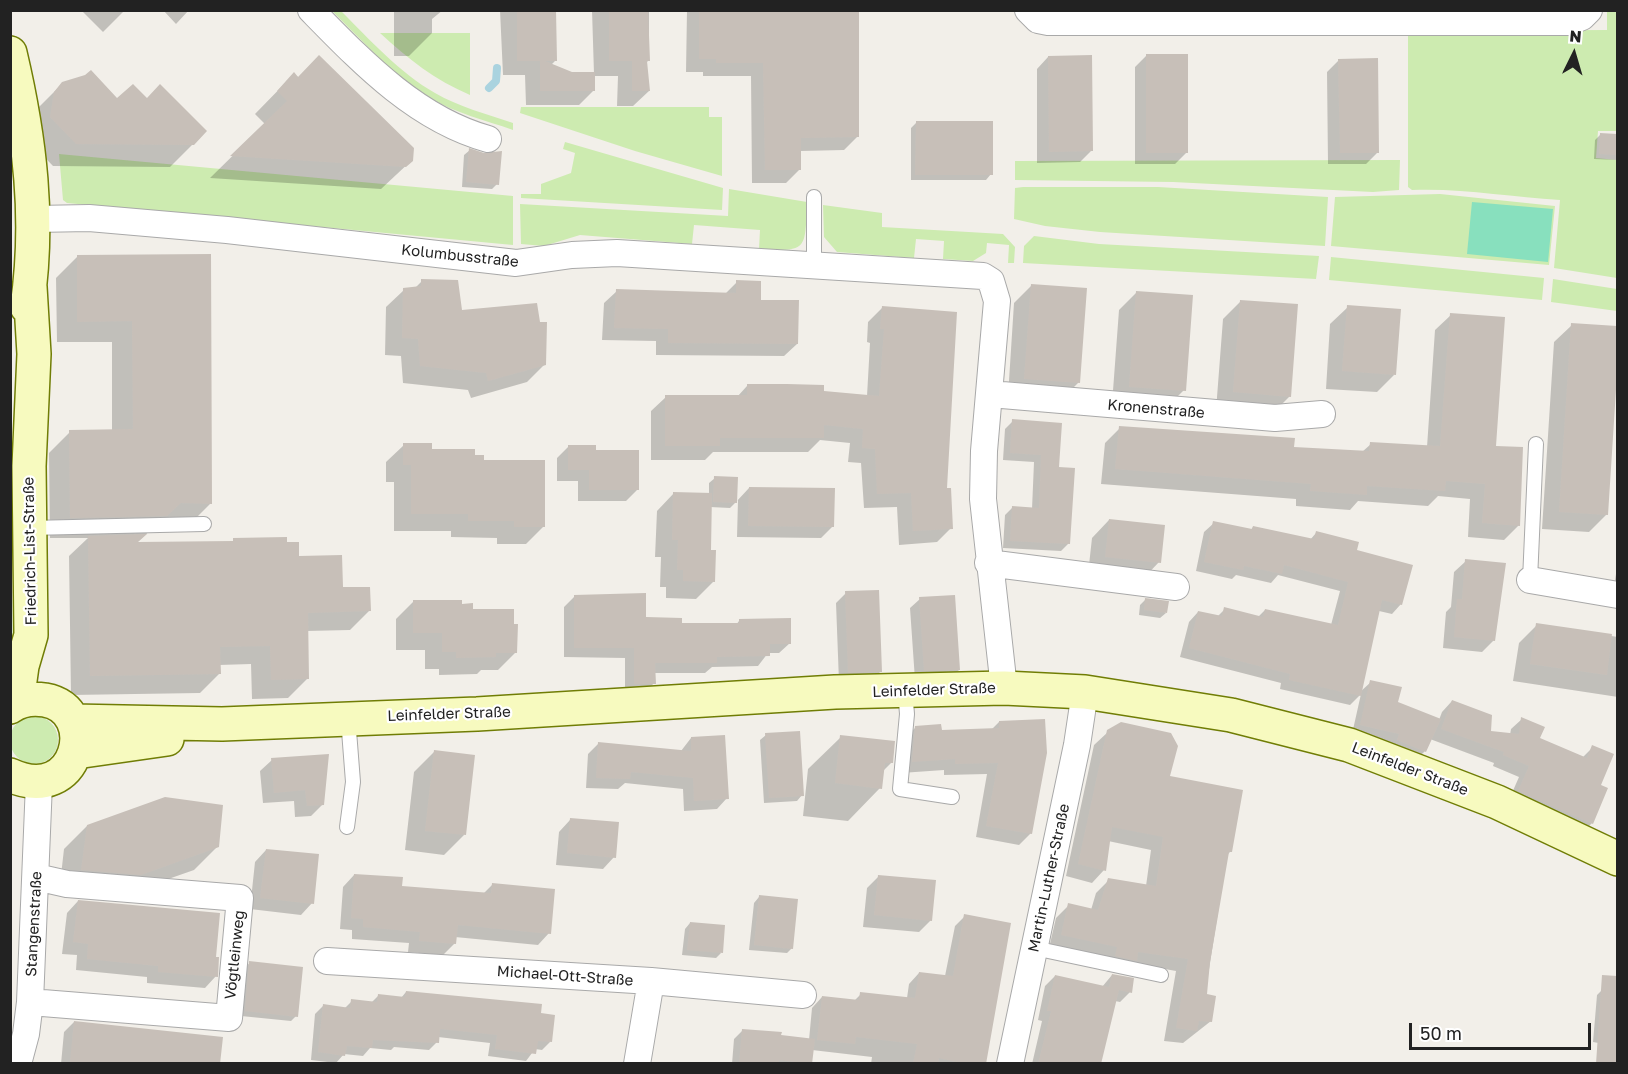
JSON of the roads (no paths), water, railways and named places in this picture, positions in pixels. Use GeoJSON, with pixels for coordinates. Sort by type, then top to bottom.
{"type":"FeatureCollection","features":[{"type":"Feature","properties":{"kind":"main road","name":"Friedrich-List-Straße"},"geometry":{"type":"LineString","coordinates":[[10,53],[31,156],[35,219],[22,351],[20,466],[29,528],[31,636],[14,704]]}},
{"type":"Feature","properties":{"kind":"main road","name":"Friedrich-List-Straße"},"geometry":{"type":"LineString","coordinates":[[31,636],[67,725]]}},
{"type":"Feature","properties":{"kind":"main road","name":"Leinfelder Straße"},"geometry":{"type":"LineString","coordinates":[[14,704],[34,698],[67,725],[167,739],[222,724],[477,714],[904,690],[1004,688],[1085,692],[1231,715],[1349,745],[1497,802],[1617,860]]}},
{"type":"Feature","properties":{"kind":"main road"},"geometry":{"type":"LineString","coordinates":[[25,779],[63,773],[67,725]]}},
{"type":"Feature","properties":{"kind":"street"},"geometry":{"type":"LineString","coordinates":[[310,10],[406,98],[452,127],[488,139]]}},
{"type":"Feature","properties":{"kind":"street"},"geometry":{"type":"LineString","coordinates":[[1028,10],[1038,20],[1048,22],[1569,22],[1582,17],[1589,10]]}},
{"type":"Feature","properties":{"kind":"street","name":"Kolumbusstraße"},"geometry":{"type":"LineString","coordinates":[[35,219],[89,218],[227,230],[516,263],[530,263],[572,255],[617,253],[972,274],[991,281],[997,301],[990,394]]}},
{"type":"Feature","properties":{"kind":"street"},"geometry":{"type":"LineString","coordinates":[[990,394],[983,473],[988,563],[1004,688]]}},
{"type":"Feature","properties":{"kind":"street","name":"Kronenstraße"},"geometry":{"type":"LineString","coordinates":[[990,394],[1275,418],[1322,414]]}},
{"type":"Feature","properties":{"kind":"street"},"geometry":{"type":"LineString","coordinates":[[988,563],[1176,587]]}},
{"type":"Feature","properties":{"kind":"street"},"geometry":{"type":"LineString","coordinates":[[1530,580],[1617,595]]}},
{"type":"Feature","properties":{"kind":"street","name":"Martin-Luther-Straße"},"geometry":{"type":"LineString","coordinates":[[1010,1064],[1077,745],[1085,692]]}},
{"type":"Feature","properties":{"kind":"street","name":"Stangenstraße"},"geometry":{"type":"LineString","coordinates":[[18,1064],[26,1034],[30,1002],[36,877],[25,779]]}},
{"type":"Feature","properties":{"kind":"street","name":"Vögtleinweg"},"geometry":{"type":"LineString","coordinates":[[30,1002],[228,1018],[240,898],[68,884],[36,877]]}},
{"type":"Feature","properties":{"kind":"street","name":"Michael-Ott-Straße"},"geometry":{"type":"LineString","coordinates":[[327,961],[651,981],[802,995]]}},
{"type":"Feature","properties":{"kind":"street"},"geometry":{"type":"LineString","coordinates":[[637,1064],[651,981]]}},
{"type":"Feature","properties":{"kind":"lane"},"geometry":{"type":"LineString","coordinates":[[814,197],[814,266]]}},
{"type":"Feature","properties":{"kind":"lane"},"geometry":{"type":"LineString","coordinates":[[1530,580],[1536,444]]}},
{"type":"Feature","properties":{"kind":"lane"},"geometry":{"type":"LineString","coordinates":[[29,528],[204,524]]}},
{"type":"Feature","properties":{"kind":"lane"},"geometry":{"type":"LineString","coordinates":[[904,690],[907,714],[900,789],[952,797]]}},
{"type":"Feature","properties":{"kind":"lane"},"geometry":{"type":"LineString","coordinates":[[347,827],[353,789],[348,718]]}},
{"type":"Feature","properties":{"kind":"lane"},"geometry":{"type":"LineString","coordinates":[[1034,948],[1161,975]]}},
{"type":"Feature","properties":{"kind":"waterway"},"geometry":{"type":"LineString","coordinates":[[489,88],[496,81],[497,68]]}}]}
